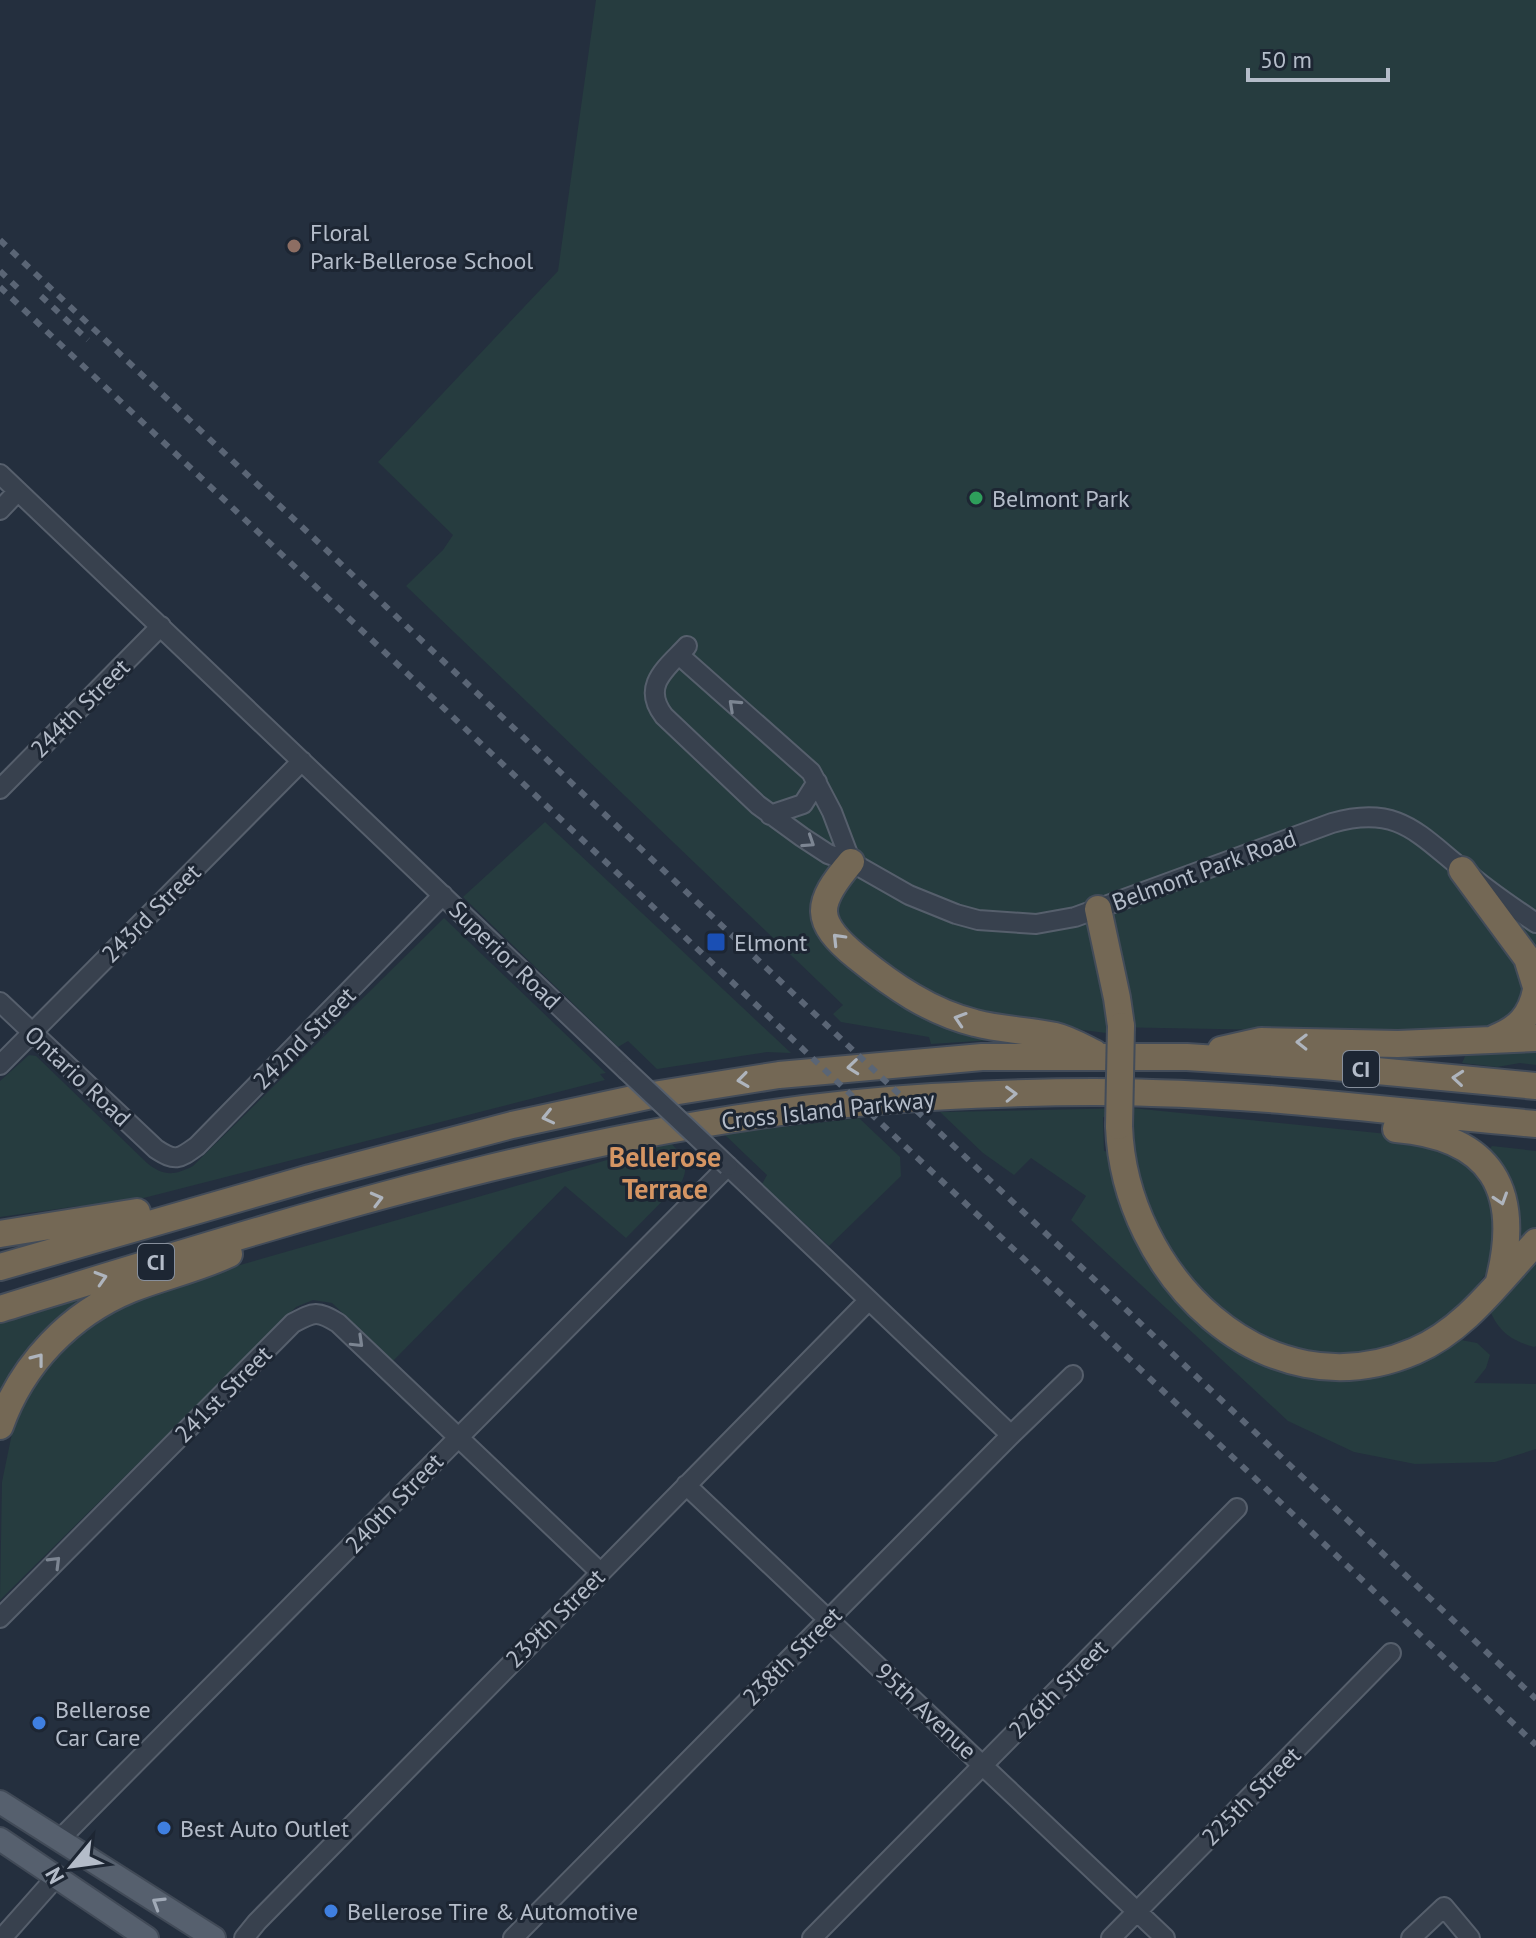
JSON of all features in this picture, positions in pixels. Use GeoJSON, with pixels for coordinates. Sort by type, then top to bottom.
{"type":"FeatureCollection","features":[{"type":"Feature","properties":{"kind":"highway"},"geometry":{"type":"LineString","coordinates":[[851,862],[827,894],[822,914],[839,941],[874,971],[911,996],[947,1014],[989,1026],[1057,1036],[1105,1058]]}},
{"type":"Feature","properties":{"kind":"highway"},"geometry":{"type":"LineString","coordinates":[[1462,870],[1527,958],[1536,989],[1531,1010],[1518,1027],[1491,1040]]}},
{"type":"Feature","properties":{"kind":"highway"},"geometry":{"type":"LineString","coordinates":[[1098,909],[1121,1026],[1119,1126],[1128,1188],[1156,1253],[1185,1292],[1203,1310],[1262,1350],[1281,1358],[1324,1366],[1364,1365],[1400,1357],[1427,1345],[1461,1323],[1536,1242]]}},
{"type":"Feature","properties":{"kind":"highway"},"geometry":{"type":"LineString","coordinates":[[1187,1057],[1261,1041],[1398,1044],[1536,1038]]}},
{"type":"Feature","properties":{"kind":"highway","name":"Cross Island Parkway"},"geometry":{"type":"LineString","coordinates":[[0,1267],[512,1125],[713,1084],[833,1069],[928,1060],[1049,1056],[1187,1057],[1536,1086]]}},
{"type":"Feature","properties":{"kind":"highway","name":"Cross Island Parkway"},"geometry":{"type":"LineString","coordinates":[[0,1309],[312,1216],[496,1167],[737,1118],[843,1105],[986,1095],[1151,1092],[1536,1124]]}},
{"type":"Feature","properties":{"kind":"highway"},"geometry":{"type":"LineString","coordinates":[[1337,1107],[1394,1129],[1426,1131],[1454,1140],[1482,1160],[1496,1184],[1506,1213],[1507,1245],[1498,1282]]}},
{"type":"Feature","properties":{"kind":"highway"},"geometry":{"type":"LineString","coordinates":[[0,1234],[248,1196]]}},
{"type":"Feature","properties":{"kind":"highway"},"geometry":{"type":"LineString","coordinates":[[0,1426],[17,1388],[40,1354],[90,1310],[129,1289],[197,1269],[312,1216]]}},
{"type":"Feature","properties":{"kind":"main road"},"geometry":{"type":"LineString","coordinates":[[0,1802],[214,1938]]}},
{"type":"Feature","properties":{"kind":"main road"},"geometry":{"type":"LineString","coordinates":[[0,1839],[147,1938]]}},
{"type":"Feature","properties":{"kind":"street","name":"Superior Road"},"geometry":{"type":"LineString","coordinates":[[0,474],[1011,1435]]}},
{"type":"Feature","properties":{"kind":"street"},"geometry":{"type":"LineString","coordinates":[[0,510],[18,491]]}},
{"type":"Feature","properties":{"kind":"street","name":"244th Street"},"geometry":{"type":"LineString","coordinates":[[0,789],[161,626]]}},
{"type":"Feature","properties":{"kind":"street","name":"Belmont Park Road"},"geometry":{"type":"LineString","coordinates":[[851,862],[817,782],[802,762],[750,720],[683,650],[664,669],[656,684],[655,701],[659,709],[770,815],[828,854],[851,862],[932,906],[978,920],[1036,924],[1075,917],[1319,827],[1355,818],[1381,818],[1409,826],[1425,836],[1462,870],[1536,923]]}},
{"type":"Feature","properties":{"kind":"street","name":"243rd Street"},"geometry":{"type":"LineString","coordinates":[[0,1065],[302,761]]}},
{"type":"Feature","properties":{"kind":"street"},"geometry":{"type":"LineString","coordinates":[[770,815],[803,804],[817,782]]}},
{"type":"Feature","properties":{"kind":"street","name":"242nd Street"},"geometry":{"type":"LineString","coordinates":[[156,1149],[174,1159],[181,1158],[197,1146],[443,895]]}},
{"type":"Feature","properties":{"kind":"street","name":"Ontario Road"},"geometry":{"type":"LineString","coordinates":[[0,1002],[156,1149]]}},
{"type":"Feature","properties":{"kind":"street","name":"240th Street"},"geometry":{"type":"LineString","coordinates":[[59,1840],[728,1166]]}},
{"type":"Feature","properties":{"kind":"street","name":"239th Street"},"geometry":{"type":"LineString","coordinates":[[244,1938],[869,1300]]}},
{"type":"Feature","properties":{"kind":"street","name":"241st Street"},"geometry":{"type":"LineString","coordinates":[[0,1618],[293,1323],[312,1313],[324,1314],[338,1323],[458,1437]]}},
{"type":"Feature","properties":{"kind":"street","name":"238th Street"},"geometry":{"type":"LineString","coordinates":[[513,1938],[1073,1375]]}},
{"type":"Feature","properties":{"kind":"street"},"geometry":{"type":"LineString","coordinates":[[458,1437],[600,1572]]}},
{"type":"Feature","properties":{"kind":"street","name":"95th Avenue"},"geometry":{"type":"LineString","coordinates":[[686,1485],[1165,1938]]}},
{"type":"Feature","properties":{"kind":"street","name":"226th Street"},"geometry":{"type":"LineString","coordinates":[[812,1938],[1237,1508]]}},
{"type":"Feature","properties":{"kind":"street","name":"225th Street"},"geometry":{"type":"LineString","coordinates":[[1111,1938],[1391,1653]]}},
{"type":"Feature","properties":{"kind":"street"},"geometry":{"type":"LineString","coordinates":[[2,1938],[57,1876]]}},
{"type":"Feature","properties":{"kind":"street"},"geometry":{"type":"LineString","coordinates":[[1411,1938],[1444,1907],[1470,1938]]}},
{"type":"Feature","properties":{"kind":"green space","name":"Belmont Park"},"geometry":{"type":"Polygon","coordinates":[[[596,0],[1536,0],[1536,1035],[1107,1027],[1106,1033],[1051,1026],[994,1040],[931,1044],[929,1037],[841,1022],[833,1014],[843,1005],[406,586],[443,550],[453,535],[378,462],[558,271],[596,0]]]}},
{"type":"Feature","properties":{"kind":"green space"},"geometry":{"type":"Polygon","coordinates":[[[545,822],[791,1053],[767,1052],[657,1069],[628,1041],[618,1047],[463,897],[545,822]]]}},
{"type":"Feature","properties":{"kind":"green space"},"geometry":{"type":"Polygon","coordinates":[[[444,918],[606,1073],[600,1074],[605,1080],[85,1213],[79,1206],[0,1217],[0,1081],[29,1055],[36,1056],[147,1163],[164,1172],[180,1172],[193,1166],[444,918]]]}},
{"type":"Feature","properties":{"kind":"green space"},"geometry":{"type":"Polygon","coordinates":[[[1536,1046],[1536,1065],[1520,1063],[1497,1067],[1462,1063],[1467,1052],[1536,1046]]]}},
{"type":"Feature","properties":{"kind":"green space"},"geometry":{"type":"Polygon","coordinates":[[[1132,1108],[1417,1137],[1474,1167],[1491,1192],[1496,1229],[1488,1271],[1460,1308],[1416,1337],[1371,1351],[1331,1354],[1287,1347],[1223,1312],[1177,1265],[1145,1209],[1131,1151],[1132,1118],[1103,1117],[1104,1151],[1109,1152],[1126,1223],[1160,1281],[1212,1333],[1280,1367],[1461,1340],[1477,1343],[1490,1355],[1486,1368],[1474,1383],[1536,1384],[1536,1449],[1495,1462],[1415,1464],[1354,1452],[1288,1421],[1071,1220],[1086,1196],[1031,1158],[1014,1175],[983,1153],[940,1112],[1132,1108]]]}},
{"type":"Feature","properties":{"kind":"green space"},"geometry":{"type":"Polygon","coordinates":[[[859,1118],[900,1157],[901,1176],[829,1246],[762,1184],[767,1175],[724,1134],[859,1118]]]}},
{"type":"Feature","properties":{"kind":"green space"},"geometry":{"type":"Polygon","coordinates":[[[670,1142],[684,1160],[682,1181],[626,1238],[565,1186],[393,1361],[332,1303],[313,1300],[296,1307],[0,1600],[2,1482],[17,1409],[61,1340],[121,1299],[670,1142]]]}},
{"type":"Feature","properties":{"kind":"green space"},"geometry":{"type":"Polygon","coordinates":[[[1492,1146],[1536,1151],[1536,1227],[1518,1244],[1487,1152],[1492,1146]]]}},
{"type":"Feature","properties":{"kind":"green space"},"geometry":{"type":"Polygon","coordinates":[[[1536,1258],[1534,1347],[1507,1335],[1490,1311],[1536,1258]]]}},
{"type":"Feature","properties":{"kind":"green space"},"geometry":{"type":"Polygon","coordinates":[[[110,1290],[0,1400],[0,1324],[110,1290]]]}},
{"type":"Feature","properties":{"kind":"railway"},"geometry":{"type":"LineString","coordinates":[[0,240],[1536,1699]]}},
{"type":"Feature","properties":{"kind":"railway"},"geometry":{"type":"LineString","coordinates":[[0,271],[22,292]]}},
{"type":"Feature","properties":{"kind":"railway"},"geometry":{"type":"LineString","coordinates":[[0,287],[1536,1745]]}},
{"type":"Feature","properties":{"kind":"railway"},"geometry":{"type":"LineString","coordinates":[[41,296],[88,340]]}},
{"type":"Feature","properties":{"kind":"place","name":"Floral Park-Bellerose School"},"geometry":{"type":"Point","coordinates":[294,246]}},
{"type":"Feature","properties":{"kind":"place","name":"Belmont Park"},"geometry":{"type":"Point","coordinates":[976,498]}},
{"type":"Feature","properties":{"kind":"place","name":"Elmont"},"geometry":{"type":"Point","coordinates":[716,942]}},
{"type":"Feature","properties":{"kind":"place","name":"Bellerose Car Care"},"geometry":{"type":"Point","coordinates":[39,1723]}},
{"type":"Feature","properties":{"kind":"place","name":"Best Auto Outlet"},"geometry":{"type":"Point","coordinates":[164,1828]}},
{"type":"Feature","properties":{"kind":"place","name":"Bellerose Tire & Automotive"},"geometry":{"type":"Point","coordinates":[331,1911]}},
{"type":"Feature","properties":{"kind":"district","name":"Bellerose Terrace"},"geometry":{"type":"Point","coordinates":[665,1172]}}]}
